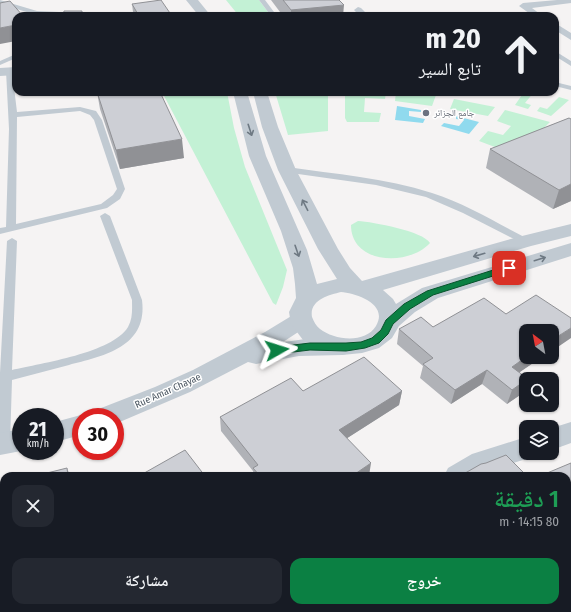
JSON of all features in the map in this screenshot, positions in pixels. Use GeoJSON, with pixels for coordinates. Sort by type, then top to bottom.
{"type":"FeatureCollection","features":[{"type":"Feature","properties":{"kind":"street"},"geometry":{"type":"LineString","coordinates":[[192,0],[202,12]]}},
{"type":"Feature","properties":{"kind":"street"},"geometry":{"type":"LineString","coordinates":[[535,12],[523,6],[571,1]]}},
{"type":"Feature","properties":{"kind":"street"},"geometry":{"type":"LineString","coordinates":[[559,31],[569,42]]}},
{"type":"Feature","properties":{"kind":"street"},"geometry":{"type":"LineString","coordinates":[[241,96],[246,119],[261,164],[292,236],[308,288],[300,312],[301,320],[306,330],[317,339],[331,345],[346,347],[362,345],[375,340],[385,332],[389,322],[389,313],[385,304],[378,296],[359,287],[342,272],[328,249],[287,170],[270,127],[261,96]]}},
{"type":"Feature","properties":{"kind":"street"},"geometry":{"type":"LineString","coordinates":[[306,297],[317,290],[329,286],[341,285],[359,287],[525,241],[569,235]]}},
{"type":"Feature","properties":{"kind":"street"},"geometry":{"type":"LineString","coordinates":[[389,322],[407,306],[430,293],[569,235]]}},
{"type":"Feature","properties":{"kind":"street","name":"Rue Amar Chayae"},"geometry":{"type":"LineString","coordinates":[[124,409],[158,396],[230,363],[281,334],[301,320]]}},
{"type":"Feature","properties":{"kind":"street","name":"Rue Amar Chayae"},"geometry":{"type":"LineString","coordinates":[[230,363],[277,350],[310,346],[346,347]]}},
{"type":"Feature","properties":{"kind":"street"},"geometry":{"type":"LineString","coordinates":[[559,436],[571,432]]}},
{"type":"Feature","properties":{"kind":"street"},"geometry":{"type":"LineString","coordinates":[[464,472],[481,462],[519,450]]}},
{"type":"Feature","properties":{"kind":"lane"},"geometry":{"type":"LineString","coordinates":[[262,0],[271,12]]}},
{"type":"Feature","properties":{"kind":"lane"},"geometry":{"type":"LineString","coordinates":[[0,2],[38,12]]}},
{"type":"Feature","properties":{"kind":"lane"},"geometry":{"type":"LineString","coordinates":[[559,56],[571,64]]}},
{"type":"Feature","properties":{"kind":"lane"},"geometry":{"type":"LineString","coordinates":[[7,68],[11,88],[12,115],[11,228]]}},
{"type":"Feature","properties":{"kind":"lane"},"geometry":{"type":"LineString","coordinates":[[559,85],[571,88]]}},
{"type":"Feature","properties":{"kind":"lane"},"geometry":{"type":"LineString","coordinates":[[0,231],[104,206],[117,197],[120,189],[98,120],[93,113],[80,109],[12,115]]}},
{"type":"Feature","properties":{"kind":"lane"},"geometry":{"type":"LineString","coordinates":[[287,170],[369,181],[427,195],[462,208],[525,241]]}},
{"type":"Feature","properties":{"kind":"lane"},"geometry":{"type":"LineString","coordinates":[[3,377],[100,353],[114,346],[125,338],[133,329],[138,319],[139,309],[137,300],[105,216]]}},
{"type":"Feature","properties":{"kind":"lane"},"geometry":{"type":"LineString","coordinates":[[8,442],[3,377],[12,241]]}},
{"type":"Feature","properties":{"kind":"green space"},"geometry":{"type":"Polygon","coordinates":[[[226,0],[259,0],[268,12],[236,12],[226,0]]]}},
{"type":"Feature","properties":{"kind":"green space"},"geometry":{"type":"Polygon","coordinates":[[[164,96],[228,96],[234,128],[245,167],[287,270],[283,287],[276,305],[273,303],[164,96]]]}},
{"type":"Feature","properties":{"kind":"green space"},"geometry":{"type":"Polygon","coordinates":[[[276,96],[328,96],[328,131],[288,135],[276,96]]]}},
{"type":"Feature","properties":{"kind":"green space"},"geometry":{"type":"Polygon","coordinates":[[[345,96],[385,96],[385,99],[365,98],[364,112],[381,113],[379,122],[347,122],[345,118],[345,96]]]}},
{"type":"Feature","properties":{"kind":"green space"},"geometry":{"type":"Polygon","coordinates":[[[396,96],[436,96],[432,106],[395,101],[396,96]]]}},
{"type":"Feature","properties":{"kind":"green space"},"geometry":{"type":"Polygon","coordinates":[[[521,96],[531,96],[525,103],[531,105],[528,109],[515,105],[521,96]]]}},
{"type":"Feature","properties":{"kind":"green space"},"geometry":{"type":"Polygon","coordinates":[[[559,97],[569,100],[551,116],[537,111],[540,107],[547,109],[559,97]]]}},
{"type":"Feature","properties":{"kind":"green space"},"geometry":{"type":"Polygon","coordinates":[[[454,99],[495,107],[488,116],[450,109],[454,99]]]}},
{"type":"Feature","properties":{"kind":"green space"},"geometry":{"type":"Polygon","coordinates":[[[505,110],[550,122],[516,155],[479,141],[488,131],[503,135],[511,126],[497,121],[505,110]]]}},
{"type":"Feature","properties":{"kind":"green space"},"geometry":{"type":"Polygon","coordinates":[[[358,221],[386,225],[408,231],[426,239],[430,243],[420,251],[408,256],[382,258],[370,254],[360,248],[353,238],[351,225],[358,221]]]}},
{"type":"Feature","properties":{"kind":"water"},"geometry":{"type":"Polygon","coordinates":[[[397,106],[421,110],[421,112],[409,111],[409,116],[425,119],[423,123],[395,120],[397,106]]]}},
{"type":"Feature","properties":{"kind":"water"},"geometry":{"type":"Polygon","coordinates":[[[456,116],[479,122],[469,134],[441,126],[444,123],[459,126],[464,120],[456,119],[456,116]]]}},
{"type":"Feature","properties":{"kind":"building"},"geometry":{"type":"Polygon","coordinates":[[[161,0],[169,12],[137,12],[132,4],[161,0]]]}},
{"type":"Feature","properties":{"kind":"building"},"geometry":{"type":"Polygon","coordinates":[[[283,0],[339,0],[344,5],[291,10],[283,0]]]}},
{"type":"Feature","properties":{"kind":"building"},"geometry":{"type":"Polygon","coordinates":[[[10,1],[20,12],[12,12],[12,26],[0,28],[0,3],[10,1]]]}},
{"type":"Feature","properties":{"kind":"building"},"geometry":{"type":"Polygon","coordinates":[[[64,11],[82,11],[82,12],[64,11]]]}},
{"type":"Feature","properties":{"kind":"building"},"geometry":{"type":"Polygon","coordinates":[[[98,96],[162,96],[182,139],[116,150],[98,96]]]}},
{"type":"Feature","properties":{"kind":"building"},"geometry":{"type":"Polygon","coordinates":[[[569,118],[571,119],[571,184],[559,190],[490,149],[569,118]]]}},
{"type":"Feature","properties":{"kind":"building"},"geometry":{"type":"Polygon","coordinates":[[[536,295],[571,318],[571,328],[559,336],[559,324],[519,324],[519,362],[512,367],[519,372],[519,385],[512,390],[487,370],[455,390],[423,364],[433,358],[399,329],[421,317],[433,327],[484,298],[506,314],[536,295]]]}},
{"type":"Feature","properties":{"kind":"building"},"geometry":{"type":"Polygon","coordinates":[[[364,357],[402,391],[339,430],[371,463],[358,472],[256,472],[253,468],[258,465],[220,417],[291,378],[303,391],[364,357]]]}},
{"type":"Feature","properties":{"kind":"building"},"geometry":{"type":"Polygon","coordinates":[[[185,450],[202,472],[146,472],[185,450]]]}},
{"type":"Feature","properties":{"kind":"building"},"geometry":{"type":"Polygon","coordinates":[[[506,455],[523,472],[467,472],[481,464],[506,455]]]}},
{"type":"Feature","properties":{"kind":"building"},"geometry":{"type":"Polygon","coordinates":[[[571,463],[571,472],[550,472],[571,463]]]}},
{"type":"Feature","properties":{"kind":"building"},"geometry":{"type":"Polygon","coordinates":[[[67,468],[68,472],[51,472],[67,468]]]}},
{"type":"Feature","properties":{"kind":"place","name":"جامع الجزائر"},"geometry":{"type":"Point","coordinates":[426,113]}},
{"type":"Feature","properties":{"kind":"route"},"geometry":{"type":"LineString","coordinates":[[277,350],[310,346],[346,347],[362,345],[375,340],[385,332],[389,322],[407,306],[430,293],[509,268]]}}]}
